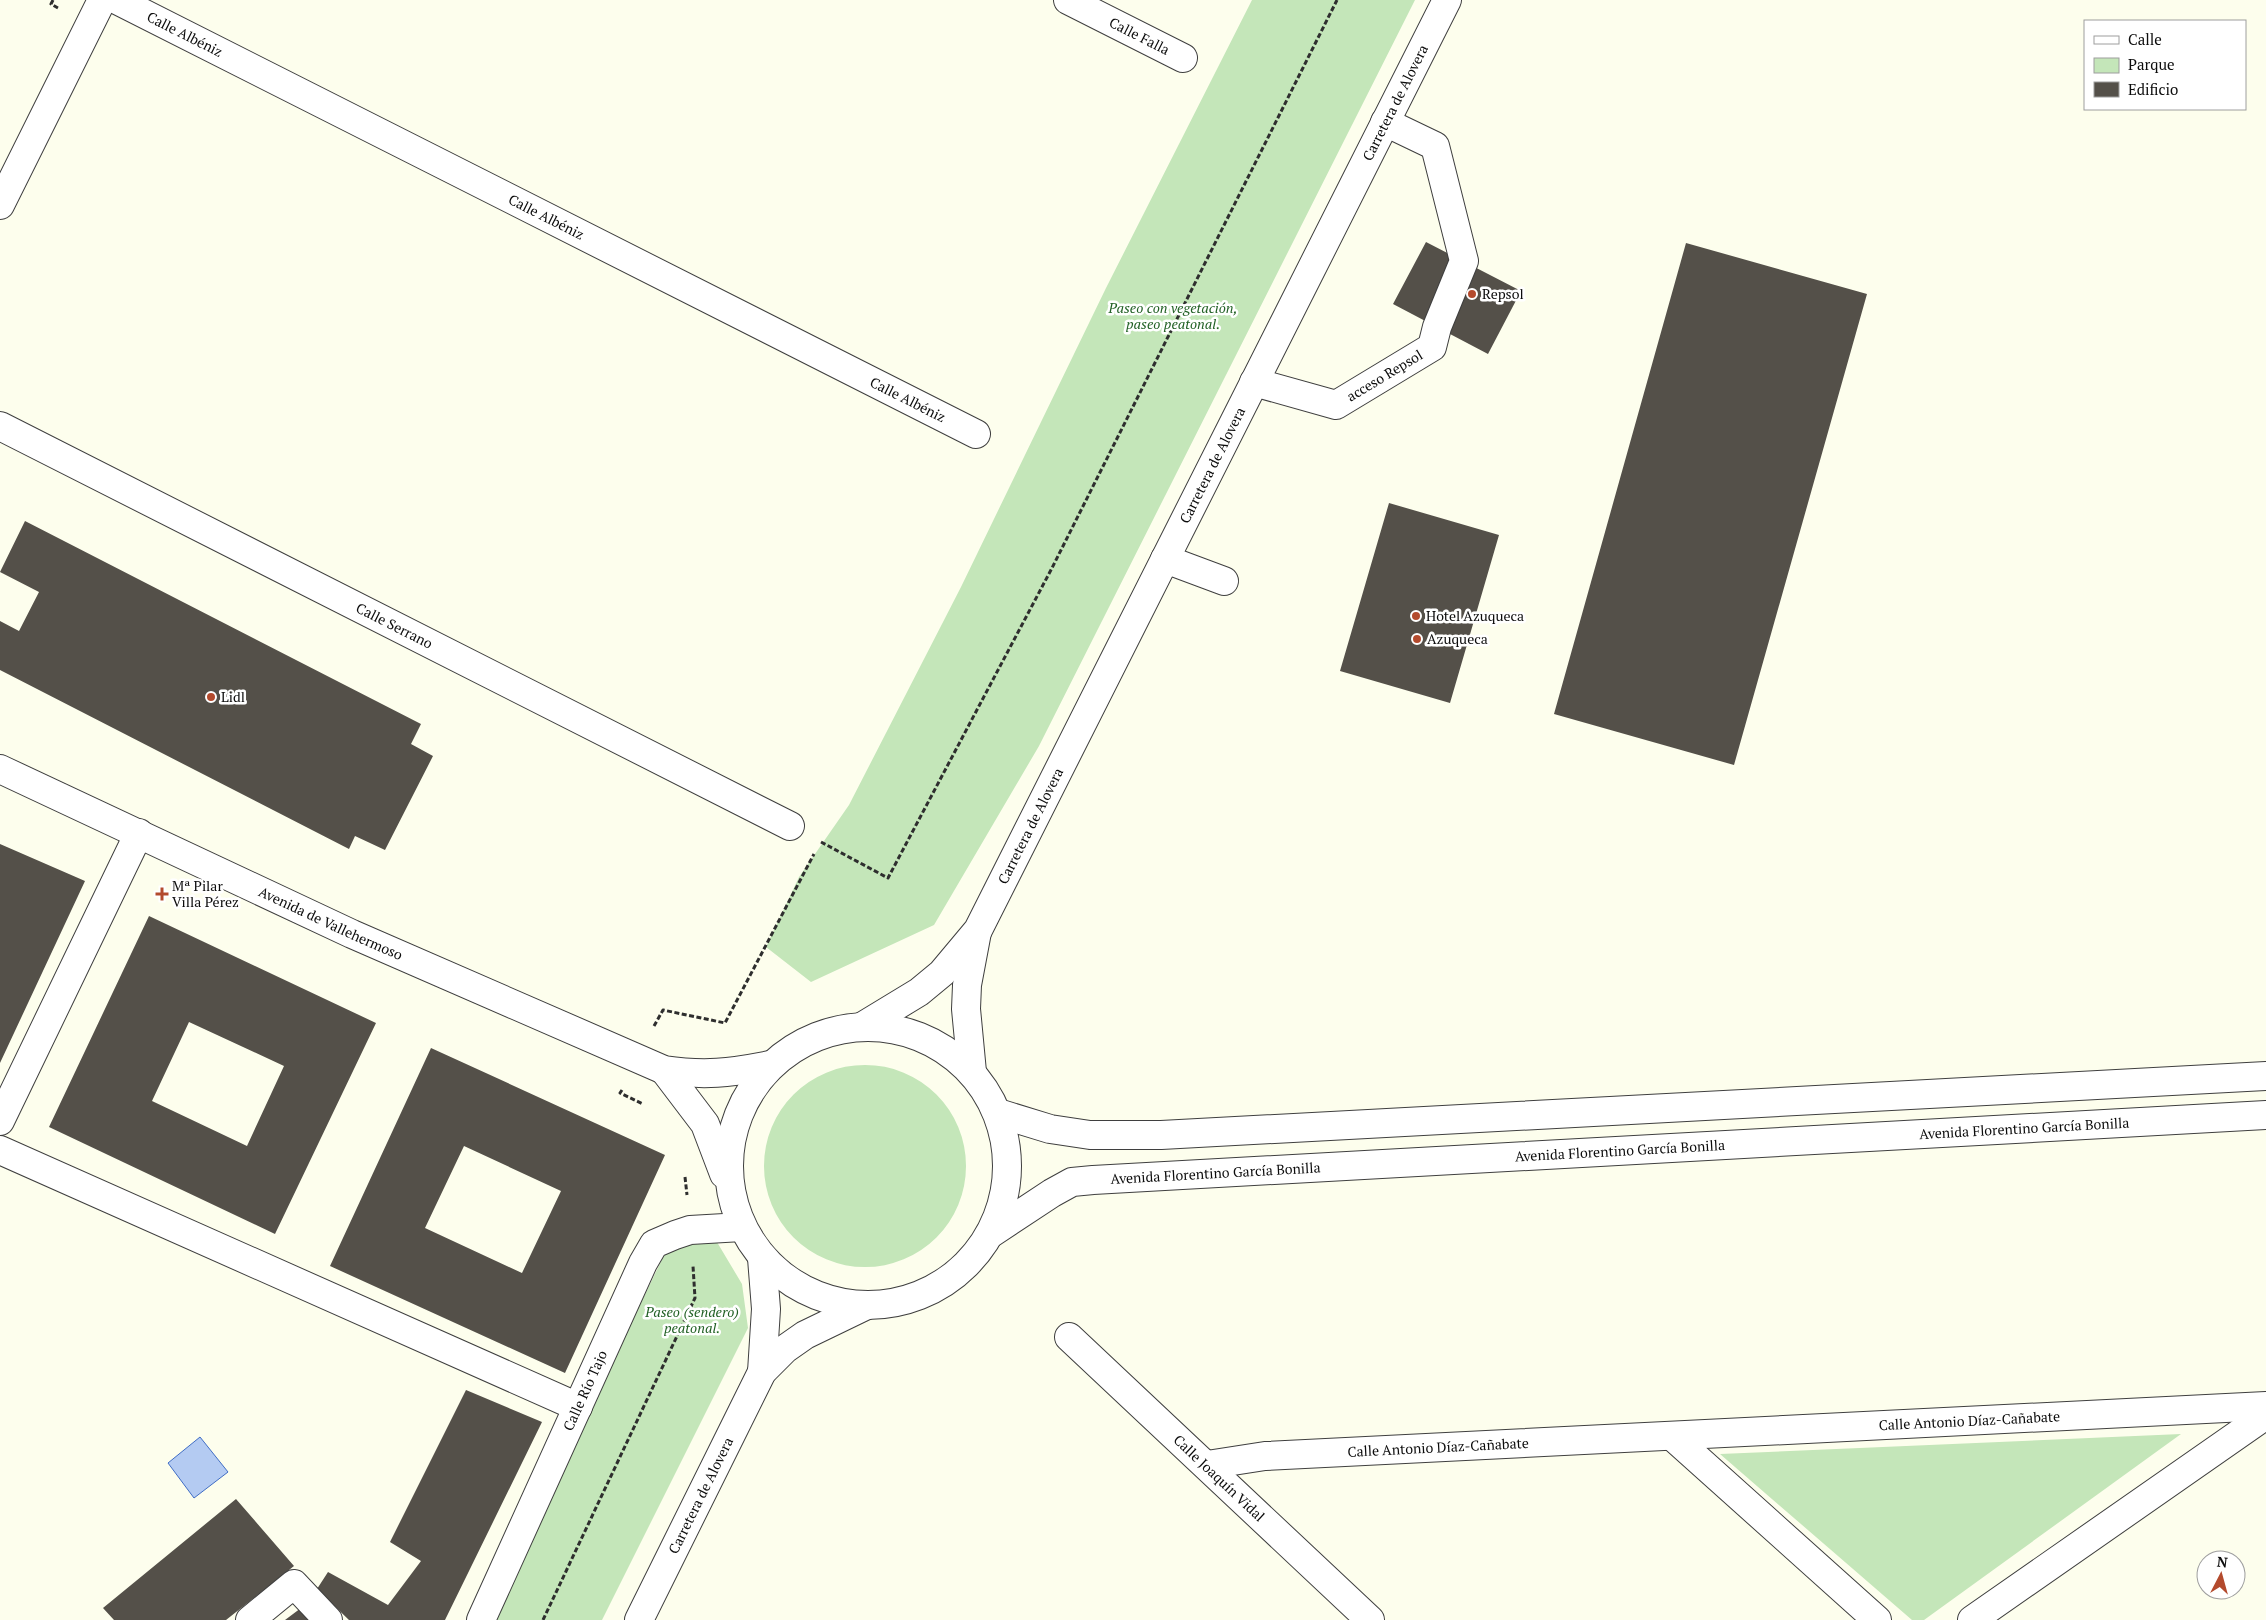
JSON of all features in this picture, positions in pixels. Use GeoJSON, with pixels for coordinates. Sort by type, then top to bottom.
{"type":"FeatureCollection","features":[{"type":"Feature","properties":{"kind":"street"},"geometry":{"type":"LineString","coordinates":[[0,205],[102,0]]}},
{"type":"Feature","properties":{"kind":"street","name":"Calle Albéniz"},"geometry":{"type":"LineString","coordinates":[[117,0],[976,434]]}},
{"type":"Feature","properties":{"kind":"street","name":"Calle Falla"},"geometry":{"type":"LineString","coordinates":[[1068,0],[1183,58]]}},
{"type":"Feature","properties":{"kind":"street","name":"Carretera de Alovera"},"geometry":{"type":"LineString","coordinates":[[863,1026],[919,992],[942,973],[978,930],[1446,0]]}},
{"type":"Feature","properties":{"kind":"street","name":"acceso Repsol"},"geometry":{"type":"LineString","coordinates":[[1254,382],[1336,405],[1432,347],[1437,327],[1464,262],[1435,146],[1385,122]]}},
{"type":"Feature","properties":{"kind":"street","name":"Calle Serrano"},"geometry":{"type":"LineString","coordinates":[[0,426],[790,826]]}},
{"type":"Feature","properties":{"kind":"street"},"geometry":{"type":"LineString","coordinates":[[1165,559],[1224,581]]}},
{"type":"Feature","properties":{"kind":"street","name":"Avenida de Vallehermoso"},"geometry":{"type":"LineString","coordinates":[[0,769],[352,934],[664,1070],[695,1075],[726,1073],[770,1065]]}},
{"type":"Feature","properties":{"kind":"street"},"geometry":{"type":"LineString","coordinates":[[0,1121],[139,833]]}},
{"type":"Feature","properties":{"kind":"street","name":"Carretera de Alovera"},"geometry":{"type":"LineString","coordinates":[[972,1072],[966,1009],[967,985],[978,930]]}},
{"type":"Feature","properties":{"kind":"street"},"geometry":{"type":"LineString","coordinates":[[863,1026],[904,1031],[941,1046],[972,1072],[998,1113],[1008,1154],[1005,1195],[990,1234],[967,1264],[937,1287],[902,1301],[865,1306],[827,1299],[792,1283],[762,1258],[742,1227],[730,1190],[729,1144],[743,1102],[770,1065],[798,1044],[830,1031],[863,1026]]}},
{"type":"Feature","properties":{"kind":"street","name":"Avenida de Vallehermoso"},"geometry":{"type":"LineString","coordinates":[[664,1070],[705,1124],[730,1190]]}},
{"type":"Feature","properties":{"kind":"street"},"geometry":{"type":"LineString","coordinates":[[998,1113],[1050,1129],[1090,1135],[1161,1135],[2266,1076]]}},
{"type":"Feature","properties":{"kind":"street","name":"Avenida Florentino García Bonilla"},"geometry":{"type":"LineString","coordinates":[[990,1234],[1072,1182],[1093,1180],[2266,1115]]}},
{"type":"Feature","properties":{"kind":"street"},"geometry":{"type":"LineString","coordinates":[[0,1150],[578,1407]]}},
{"type":"Feature","properties":{"kind":"street","name":"Calle Río Tajo"},"geometry":{"type":"LineString","coordinates":[[482,1620],[643,1263],[654,1244],[690,1230],[742,1227]]}},
{"type":"Feature","properties":{"kind":"street","name":"Carretera de Alovera"},"geometry":{"type":"LineString","coordinates":[[762,1258],[766,1309],[762,1372]]}},
{"type":"Feature","properties":{"kind":"street","name":"Carretera de Alovera"},"geometry":{"type":"LineString","coordinates":[[639,1620],[762,1372],[785,1350],[806,1335],[865,1306]]}},
{"type":"Feature","properties":{"kind":"street","name":"Calle Joaquín Vidal"},"geometry":{"type":"LineString","coordinates":[[1069,1337],[1370,1620]]}},
{"type":"Feature","properties":{"kind":"street","name":"Calle Antonio Díaz-Cañabate"},"geometry":{"type":"LineString","coordinates":[[1207,1465],[1265,1456],[2266,1406]]}},
{"type":"Feature","properties":{"kind":"street"},"geometry":{"type":"LineString","coordinates":[[1972,1620],[2266,1415]]}},
{"type":"Feature","properties":{"kind":"street"},"geometry":{"type":"LineString","coordinates":[[1672,1436],[1877,1620]]}},
{"type":"Feature","properties":{"kind":"street"},"geometry":{"type":"LineString","coordinates":[[250,1620],[294,1584],[328,1620]]}},
{"type":"Feature","properties":{"kind":"path"},"geometry":{"type":"LineString","coordinates":[[650,1034],[663,1010],[725,1023],[821,842],[888,878],[1052,568],[1337,0]]}},
{"type":"Feature","properties":{"kind":"green space","name":"Paseo con vegetación, paseo peatonal."},"geometry":{"type":"Polygon","coordinates":[[[1252,0],[1415,0],[1039,746],[934,925],[811,982],[766,947],[799,877],[849,805],[961,587],[1106,288],[1252,0]]]}},
{"type":"Feature","properties":{"kind":"green space"},"geometry":{"type":"Polygon","coordinates":[[[865,1065],[894,1069],[913,1077],[929,1088],[943,1102],[954,1118],[962,1137],[966,1166],[962,1195],[954,1214],[943,1230],[929,1244],[913,1255],[894,1263],[865,1267],[836,1263],[817,1255],[801,1244],[787,1230],[776,1214],[768,1195],[764,1166],[768,1137],[776,1118],[787,1102],[801,1088],[817,1077],[836,1069],[865,1065]]]}},
{"type":"Feature","properties":{"kind":"green space","name":"Paseo (sendero) peatonal."},"geometry":{"type":"Polygon","coordinates":[[[708,1227],[742,1284],[748,1328],[602,1620],[491,1620],[567,1454],[674,1235],[708,1227]]]}},
{"type":"Feature","properties":{"kind":"green space"},"geometry":{"type":"Polygon","coordinates":[[[2181,1434],[1924,1620],[1912,1620],[1720,1454],[2181,1434]]]}},
{"type":"Feature","properties":{"kind":"water"},"geometry":{"type":"Polygon","coordinates":[[[200,1437],[228,1472],[194,1498],[168,1463],[200,1437]]]}},
{"type":"Feature","properties":{"kind":"building"},"geometry":{"type":"Polygon","coordinates":[[[1426,242],[1521,291],[1488,354],[1393,304],[1426,242]]]}},
{"type":"Feature","properties":{"kind":"building"},"geometry":{"type":"Polygon","coordinates":[[[1686,243],[1867,294],[1734,765],[1554,714],[1686,243]]]}},
{"type":"Feature","properties":{"kind":"building","name":"Hotel Azuqueca"},"geometry":{"type":"Polygon","coordinates":[[[1389,503],[1499,535],[1450,703],[1340,671],[1389,503]]]}},
{"type":"Feature","properties":{"kind":"building","name":"Lidl"},"geometry":{"type":"Polygon","coordinates":[[[25,521],[421,724],[411,744],[433,756],[385,850],[355,836],[349,849],[0,670],[0,621],[19,631],[39,592],[0,572],[25,521]]]}},
{"type":"Feature","properties":{"kind":"building"},"geometry":{"type":"Polygon","coordinates":[[[0,844],[85,881],[0,1063],[0,844]]]}},
{"type":"Feature","properties":{"kind":"building"},"geometry":{"type":"Polygon","coordinates":[[[149,916],[376,1023],[275,1234],[49,1127],[149,916]],[[189,1022],[152,1101],[247,1146],[284,1066],[189,1022]]]}},
{"type":"Feature","properties":{"kind":"building"},"geometry":{"type":"Polygon","coordinates":[[[431,1048],[665,1155],[565,1373],[330,1266],[431,1048]],[[464,1146],[425,1228],[522,1273],[561,1191],[464,1146]]]}},
{"type":"Feature","properties":{"kind":"building"},"geometry":{"type":"Polygon","coordinates":[[[466,1390],[542,1422],[445,1620],[349,1620],[317,1589],[328,1572],[388,1605],[421,1561],[390,1542],[466,1390]]]}},
{"type":"Feature","properties":{"kind":"building"},"geometry":{"type":"Polygon","coordinates":[[[236,1499],[294,1566],[226,1620],[114,1620],[103,1608],[236,1499]]]}},
{"type":"Feature","properties":{"kind":"building"},"geometry":{"type":"Polygon","coordinates":[[[301,1608],[310,1620],[285,1620],[301,1608]]]}},
{"type":"Feature","properties":{"kind":"place","name":"Repsol"},"geometry":{"type":"Point","coordinates":[1472,294]}},
{"type":"Feature","properties":{"kind":"place","name":"Hotel Azuqueca"},"geometry":{"type":"Point","coordinates":[1416,616]}},
{"type":"Feature","properties":{"kind":"place","name":"Azuqueca"},"geometry":{"type":"Point","coordinates":[1417,639]}},
{"type":"Feature","properties":{"kind":"place","name":"Lidl"},"geometry":{"type":"Point","coordinates":[211,697]}},
{"type":"Feature","properties":{"kind":"place","name":"Mª Pilar Villa Pérez"},"geometry":{"type":"Point","coordinates":[162,894]}}]}
